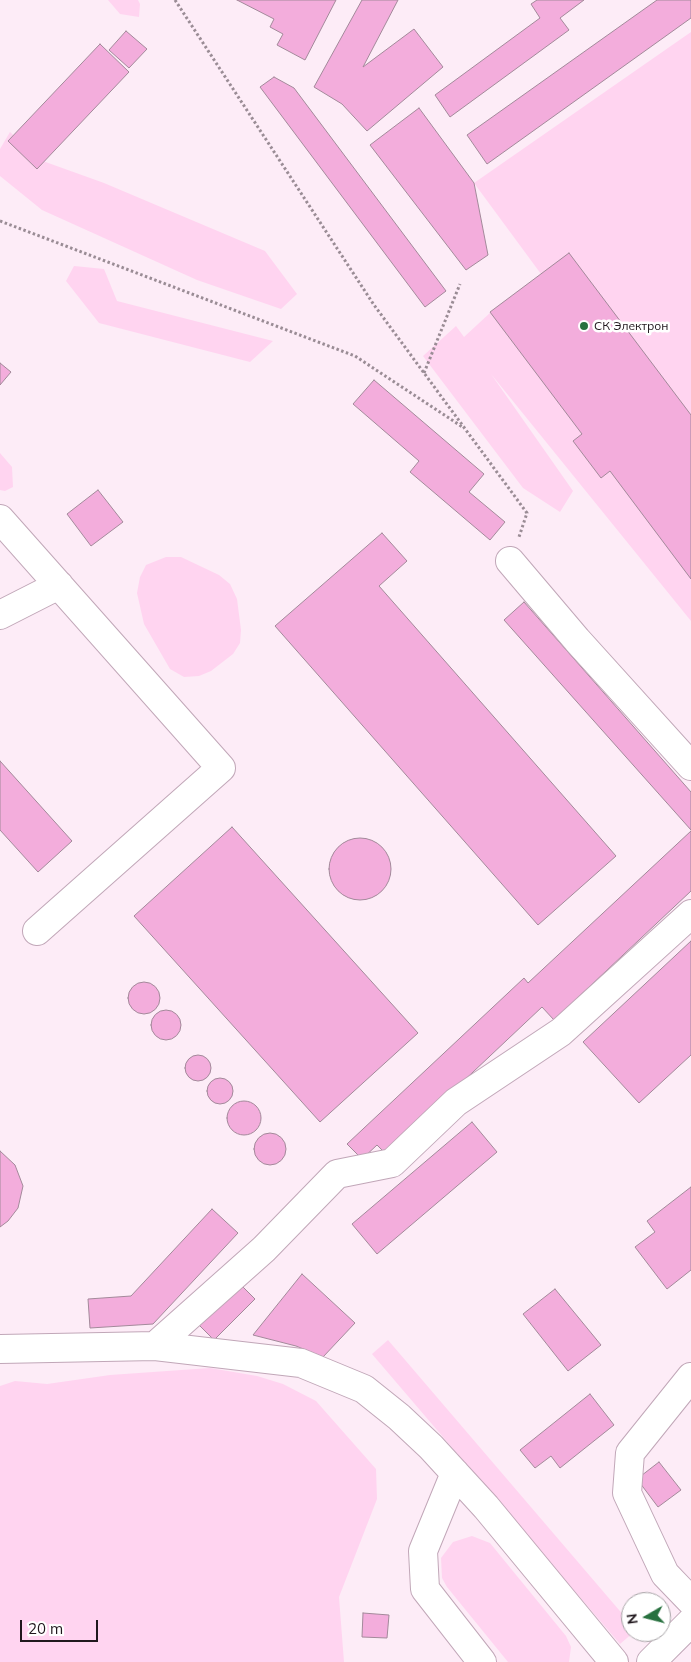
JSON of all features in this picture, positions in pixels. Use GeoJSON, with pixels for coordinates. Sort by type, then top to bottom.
{"type":"FeatureCollection","features":[{"type":"Feature","properties":{"kind":"street"},"geometry":{"type":"LineString","coordinates":[[0,519],[221,768],[37,931]]}},
{"type":"Feature","properties":{"kind":"street"},"geometry":{"type":"LineString","coordinates":[[510,561],[577,640],[691,766]]}},
{"type":"Feature","properties":{"kind":"street"},"geometry":{"type":"LineString","coordinates":[[0,615],[59,585]]}},
{"type":"Feature","properties":{"kind":"street"},"geometry":{"type":"LineString","coordinates":[[155,1346],[264,1249],[337,1174],[392,1163],[456,1102],[560,1032],[691,914]]}},
{"type":"Feature","properties":{"kind":"street"},"geometry":{"type":"LineString","coordinates":[[0,1349],[155,1346],[302,1363],[364,1389],[399,1417],[455,1473],[486,1507],[614,1662]]}},
{"type":"Feature","properties":{"kind":"street"},"geometry":{"type":"LineString","coordinates":[[691,1377],[630,1453],[627,1493],[665,1574],[691,1601]]}},
{"type":"Feature","properties":{"kind":"street"},"geometry":{"type":"LineString","coordinates":[[455,1473],[423,1551],[425,1589],[482,1662]]}},
{"type":"Feature","properties":{"kind":"street"},"geometry":{"type":"LineString","coordinates":[[651,1662],[691,1622]]}},
{"type":"Feature","properties":{"kind":"path"},"geometry":{"type":"LineString","coordinates":[[175,0],[374,304],[527,513],[510,561]]}},
{"type":"Feature","properties":{"kind":"path"},"geometry":{"type":"LineString","coordinates":[[0,221],[355,356],[466,430]]}},
{"type":"Feature","properties":{"kind":"path"},"geometry":{"type":"LineString","coordinates":[[424,373],[460,284]]}},
{"type":"Feature","properties":{"kind":"shaded area"},"geometry":{"type":"Polygon","coordinates":[[[108,0],[138,0],[140,4],[139,17],[120,14],[108,0]]]}},
{"type":"Feature","properties":{"kind":"shaded area","name":"СК Электрон"},"geometry":{"type":"Polygon","coordinates":[[[691,32],[691,621],[491,374],[573,491],[560,512],[523,488],[423,356],[456,326],[464,337],[491,312],[541,274],[474,183],[691,32]]]}},
{"type":"Feature","properties":{"kind":"shaded area"},"geometry":{"type":"Polygon","coordinates":[[[10,132],[40,160],[104,183],[265,251],[297,294],[281,309],[197,280],[42,210],[0,176],[0,149],[10,132]]]}},
{"type":"Feature","properties":{"kind":"shaded area"},"geometry":{"type":"Polygon","coordinates":[[[74,266],[104,269],[117,301],[273,341],[250,362],[99,323],[66,281],[74,266]]]}},
{"type":"Feature","properties":{"kind":"shaded area"},"geometry":{"type":"Polygon","coordinates":[[[0,453],[12,467],[13,487],[5,491],[0,490],[0,453]]]}},
{"type":"Feature","properties":{"kind":"shaded area"},"geometry":{"type":"Polygon","coordinates":[[[166,557],[181,557],[219,575],[230,584],[237,599],[241,630],[240,643],[233,654],[211,671],[199,676],[184,677],[170,669],[144,624],[137,593],[140,577],[146,565],[166,557]]]}},
{"type":"Feature","properties":{"kind":"shaded area"},"geometry":{"type":"Polygon","coordinates":[[[388,1340],[621,1612],[622,1642],[620,1644],[372,1354],[388,1340]]]}},
{"type":"Feature","properties":{"kind":"shaded area"},"geometry":{"type":"Polygon","coordinates":[[[210,1368],[257,1376],[283,1384],[316,1401],[376,1469],[377,1499],[339,1597],[344,1662],[0,1662],[0,1386],[15,1381],[47,1384],[110,1375],[210,1368]]]}},
{"type":"Feature","properties":{"kind":"shaded area"},"geometry":{"type":"Polygon","coordinates":[[[472,1536],[490,1543],[566,1636],[571,1647],[569,1662],[508,1662],[447,1587],[442,1578],[441,1558],[453,1542],[472,1536]]]}},
{"type":"Feature","properties":{"kind":"building"},"geometry":{"type":"Polygon","coordinates":[[[237,0],[336,0],[305,60],[277,45],[283,34],[270,27],[274,19],[237,0]]]}},
{"type":"Feature","properties":{"kind":"building"},"geometry":{"type":"Polygon","coordinates":[[[362,0],[398,0],[363,67],[414,29],[443,67],[367,131],[342,104],[314,87],[362,0]]]}},
{"type":"Feature","properties":{"kind":"building"},"geometry":{"type":"Polygon","coordinates":[[[537,0],[584,0],[560,18],[569,30],[450,117],[435,95],[540,18],[531,4],[537,0]]]}},
{"type":"Feature","properties":{"kind":"building"},"geometry":{"type":"Polygon","coordinates":[[[657,0],[691,0],[691,18],[487,164],[467,135],[657,0]]]}},
{"type":"Feature","properties":{"kind":"building"},"geometry":{"type":"Polygon","coordinates":[[[126,31],[147,49],[129,68],[109,50],[126,31]]]}},
{"type":"Feature","properties":{"kind":"building"},"geometry":{"type":"Polygon","coordinates":[[[100,44],[129,72],[37,169],[8,141],[100,44]]]}},
{"type":"Feature","properties":{"kind":"building"},"geometry":{"type":"Polygon","coordinates":[[[274,77],[294,88],[446,291],[425,307],[260,87],[274,77]]]}},
{"type":"Feature","properties":{"kind":"building"},"geometry":{"type":"Polygon","coordinates":[[[419,108],[474,183],[488,255],[466,270],[370,145],[419,108]]]}},
{"type":"Feature","properties":{"kind":"building"},"geometry":{"type":"Polygon","coordinates":[[[569,253],[691,415],[691,579],[610,471],[601,478],[573,441],[582,434],[490,312],[569,253]]]}},
{"type":"Feature","properties":{"kind":"building"},"geometry":{"type":"Polygon","coordinates":[[[0,363],[11,372],[0,385],[0,363]]]}},
{"type":"Feature","properties":{"kind":"building"},"geometry":{"type":"Polygon","coordinates":[[[374,380],[484,474],[469,492],[505,522],[490,540],[410,472],[419,461],[353,404],[374,380]]]}},
{"type":"Feature","properties":{"kind":"building"},"geometry":{"type":"Polygon","coordinates":[[[98,490],[123,522],[91,546],[67,514],[98,490]]]}},
{"type":"Feature","properties":{"kind":"building"},"geometry":{"type":"Polygon","coordinates":[[[382,533],[407,561],[379,586],[616,856],[538,925],[275,626],[382,533]]]}},
{"type":"Feature","properties":{"kind":"building"},"geometry":{"type":"Polygon","coordinates":[[[524,602],[691,792],[691,830],[504,620],[524,602]]]}},
{"type":"Feature","properties":{"kind":"building"},"geometry":{"type":"Polygon","coordinates":[[[0,761],[72,841],[38,872],[0,830],[0,761]]]}},
{"type":"Feature","properties":{"kind":"building"},"geometry":{"type":"Polygon","coordinates":[[[232,827],[418,1033],[320,1122],[134,916],[232,827]]]}},
{"type":"Feature","properties":{"kind":"building"},"geometry":{"type":"Polygon","coordinates":[[[691,831],[691,891],[554,1020],[542,1007],[386,1154],[377,1145],[362,1159],[347,1144],[524,978],[528,983],[691,831]]]}},
{"type":"Feature","properties":{"kind":"building"},"geometry":{"type":"Polygon","coordinates":[[[360,838],[372,840],[382,847],[389,857],[391,869],[389,881],[382,891],[372,898],[360,900],[348,898],[338,891],[331,881],[329,869],[331,857],[338,847],[348,840],[360,838]]]}},
{"type":"Feature","properties":{"kind":"building"},"geometry":{"type":"Polygon","coordinates":[[[691,941],[691,1055],[639,1103],[583,1042],[691,941]]]}},
{"type":"Feature","properties":{"kind":"building"},"geometry":{"type":"Polygon","coordinates":[[[144,982],[155,987],[160,998],[155,1009],[144,1014],[133,1009],[128,998],[133,987],[144,982]]]}},
{"type":"Feature","properties":{"kind":"building"},"geometry":{"type":"Polygon","coordinates":[[[166,1010],[177,1014],[181,1025],[177,1036],[166,1040],[155,1036],[151,1025],[155,1014],[166,1010]]]}},
{"type":"Feature","properties":{"kind":"building"},"geometry":{"type":"Polygon","coordinates":[[[198,1055],[207,1059],[211,1068],[207,1077],[198,1081],[189,1077],[185,1068],[189,1059],[198,1055]]]}},
{"type":"Feature","properties":{"kind":"building"},"geometry":{"type":"Polygon","coordinates":[[[220,1078],[229,1082],[233,1091],[229,1100],[220,1104],[211,1100],[207,1091],[211,1082],[220,1078]]]}},
{"type":"Feature","properties":{"kind":"building"},"geometry":{"type":"Polygon","coordinates":[[[244,1101],[256,1106],[261,1118],[256,1130],[244,1135],[232,1130],[227,1118],[232,1106],[244,1101]]]}},
{"type":"Feature","properties":{"kind":"building"},"geometry":{"type":"Polygon","coordinates":[[[472,1122],[497,1152],[377,1254],[352,1224],[472,1122]]]}},
{"type":"Feature","properties":{"kind":"building"},"geometry":{"type":"Polygon","coordinates":[[[270,1133],[282,1137],[286,1149],[282,1161],[270,1165],[258,1161],[254,1149],[258,1137],[270,1133]]]}},
{"type":"Feature","properties":{"kind":"building"},"geometry":{"type":"Polygon","coordinates":[[[0,1151],[15,1165],[23,1186],[18,1208],[8,1221],[0,1227],[0,1151]]]}},
{"type":"Feature","properties":{"kind":"building"},"geometry":{"type":"Polygon","coordinates":[[[691,1187],[691,1270],[667,1289],[635,1247],[655,1232],[647,1221],[691,1187]]]}},
{"type":"Feature","properties":{"kind":"building"},"geometry":{"type":"Polygon","coordinates":[[[212,1209],[238,1233],[153,1324],[90,1328],[88,1299],[131,1296],[212,1209]]]}},
{"type":"Feature","properties":{"kind":"building"},"geometry":{"type":"Polygon","coordinates":[[[302,1274],[355,1323],[323,1357],[296,1346],[253,1335],[302,1274]]]}},
{"type":"Feature","properties":{"kind":"building"},"geometry":{"type":"Polygon","coordinates":[[[235,1279],[255,1299],[214,1340],[194,1320],[235,1279]]]}},
{"type":"Feature","properties":{"kind":"building"},"geometry":{"type":"Polygon","coordinates":[[[555,1289],[601,1345],[568,1371],[523,1314],[555,1289]]]}},
{"type":"Feature","properties":{"kind":"building"},"geometry":{"type":"Polygon","coordinates":[[[590,1394],[614,1425],[560,1468],[551,1456],[535,1468],[520,1450],[590,1394]]]}},
{"type":"Feature","properties":{"kind":"building"},"geometry":{"type":"Polygon","coordinates":[[[659,1462],[681,1490],[658,1507],[637,1479],[659,1462]]]}},
{"type":"Feature","properties":{"kind":"building"},"geometry":{"type":"Polygon","coordinates":[[[363,1613],[389,1615],[387,1638],[362,1637],[363,1613]]]}},
{"type":"Feature","properties":{"kind":"place","name":"СК Электрон"},"geometry":{"type":"Point","coordinates":[584,326]}}]}
